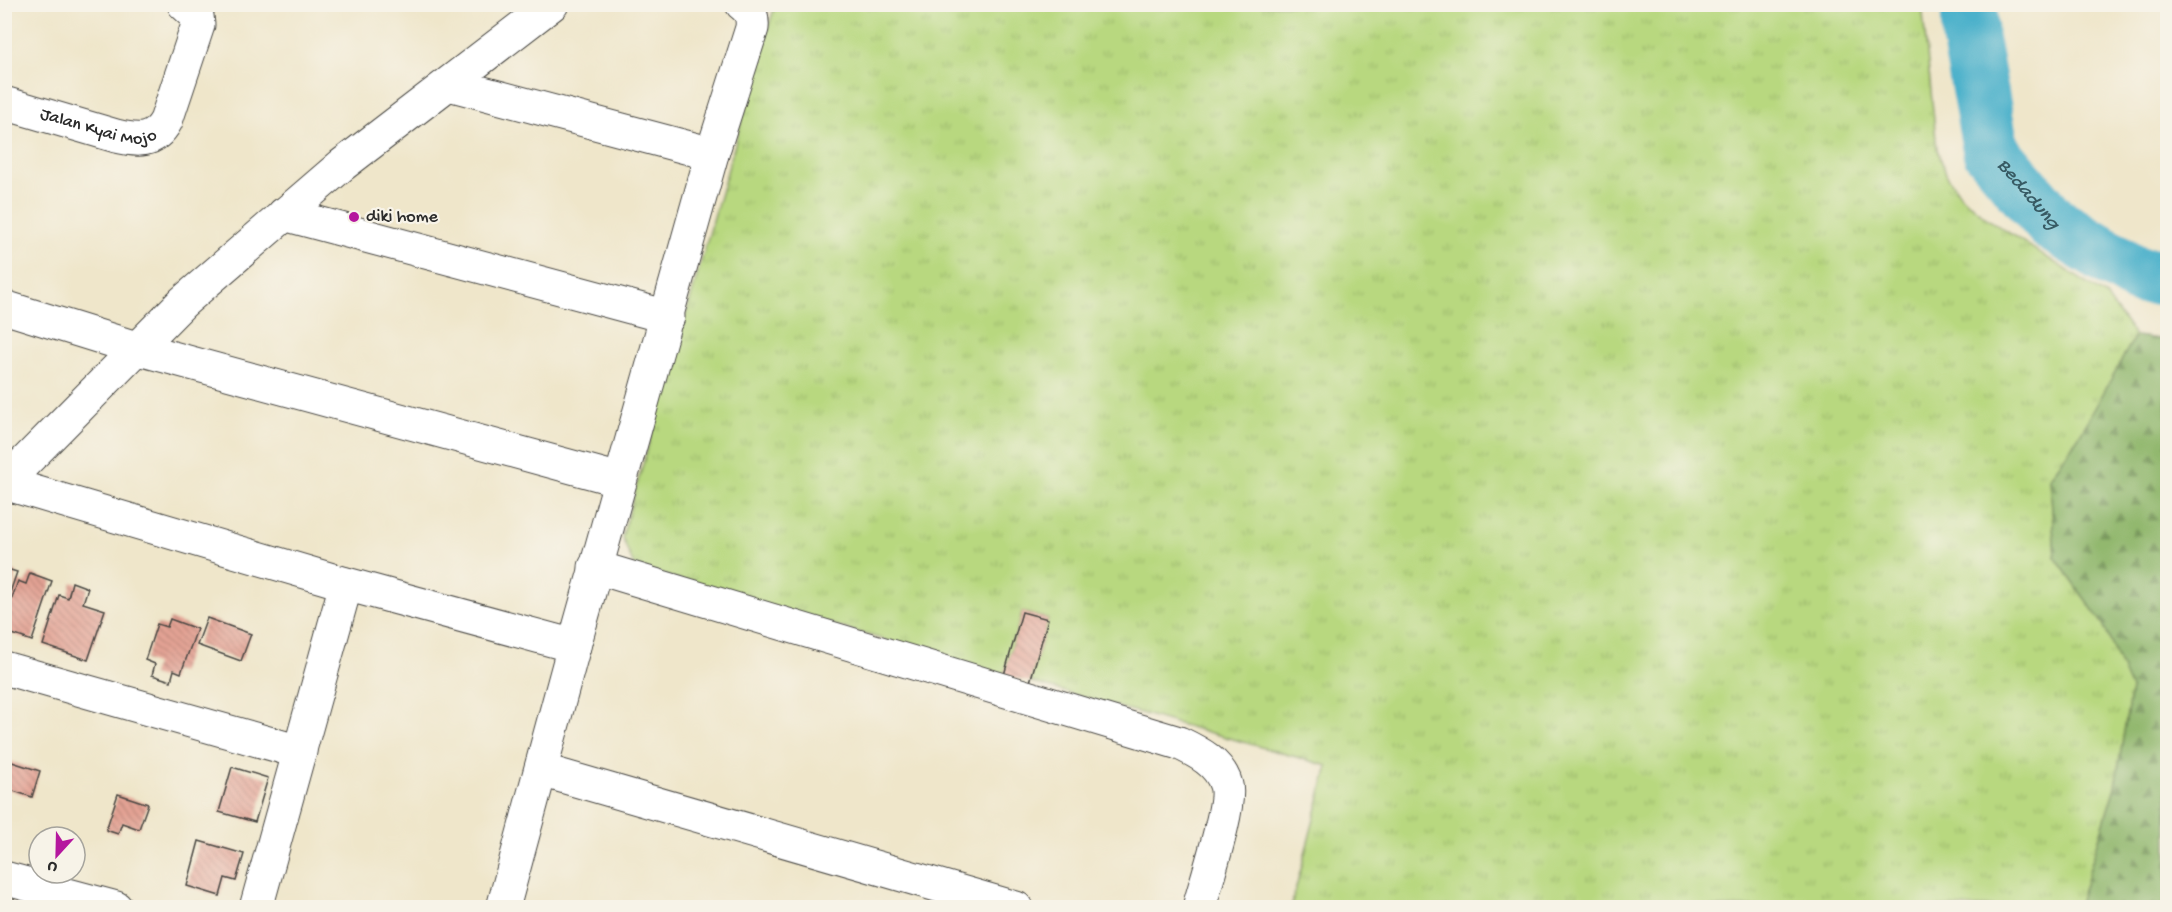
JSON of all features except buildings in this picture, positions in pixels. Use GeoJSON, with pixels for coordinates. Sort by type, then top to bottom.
{"type":"FeatureCollection","features":[{"type":"Feature","properties":{"kind":"street","name":"Jalan Kyai Mojo"},"geometry":{"type":"LineString","coordinates":[[4,103],[116,136],[133,140],[149,138],[161,130],[166,121],[198,26],[197,16],[184,4]]}},
{"type":"Feature","properties":{"kind":"street"},"geometry":{"type":"LineString","coordinates":[[552,4],[342,165],[183,302],[5,484],[346,584],[574,646]]}},
{"type":"Feature","properties":{"kind":"street"},"geometry":{"type":"LineString","coordinates":[[503,908],[595,567],[668,316],[712,154],[752,28],[753,20],[750,10],[742,4]]}},
{"type":"Feature","properties":{"kind":"street"},"geometry":{"type":"LineString","coordinates":[[449,84],[712,154]]}},
{"type":"Feature","properties":{"kind":"street"},"geometry":{"type":"LineString","coordinates":[[284,214],[668,316]]}},
{"type":"Feature","properties":{"kind":"street"},"geometry":{"type":"LineString","coordinates":[[4,307],[136,348],[620,480]]}},
{"type":"Feature","properties":{"kind":"street"},"geometry":{"type":"LineString","coordinates":[[595,567],[1179,743],[1198,752],[1217,767],[1227,786],[1224,814],[1199,908]]}},
{"type":"Feature","properties":{"kind":"street"},"geometry":{"type":"LineString","coordinates":[[256,908],[346,584]]}},
{"type":"Feature","properties":{"kind":"street"},"geometry":{"type":"LineString","coordinates":[[4,668],[300,752]]}},
{"type":"Feature","properties":{"kind":"street"},"geometry":{"type":"LineString","coordinates":[[541,771],[1016,908]]}},
{"type":"Feature","properties":{"kind":"street"},"geometry":{"type":"LineString","coordinates":[[4,878],[116,908]]}},
{"type":"Feature","properties":{"kind":"green space"},"geometry":{"type":"Polygon","coordinates":[[[775,5],[1922,5],[1937,149],[1947,176],[1962,197],[1989,220],[2105,295],[2135,336],[2081,434],[2050,478],[2055,557],[2103,624],[2131,689],[2115,787],[2078,907],[1291,907],[1328,766],[1030,682],[1048,619],[1022,612],[1004,675],[634,566],[622,537],[775,5]]]}},
{"type":"Feature","properties":{"kind":"green space"},"geometry":{"type":"Polygon","coordinates":[[[2135,336],[2167,340],[2167,907],[2078,907],[2115,787],[2131,689],[2103,624],[2055,557],[2050,478],[2081,433],[2135,336]]]}},
{"type":"Feature","properties":{"kind":"waterway","name":"Bedadung"},"geometry":{"type":"LineString","coordinates":[[1969,4],[1970,37],[1991,151],[2053,224],[2139,276],[2168,276]]}},
{"type":"Feature","properties":{"kind":"place","name":"diki home"},"geometry":{"type":"Point","coordinates":[354,217]}}]}
